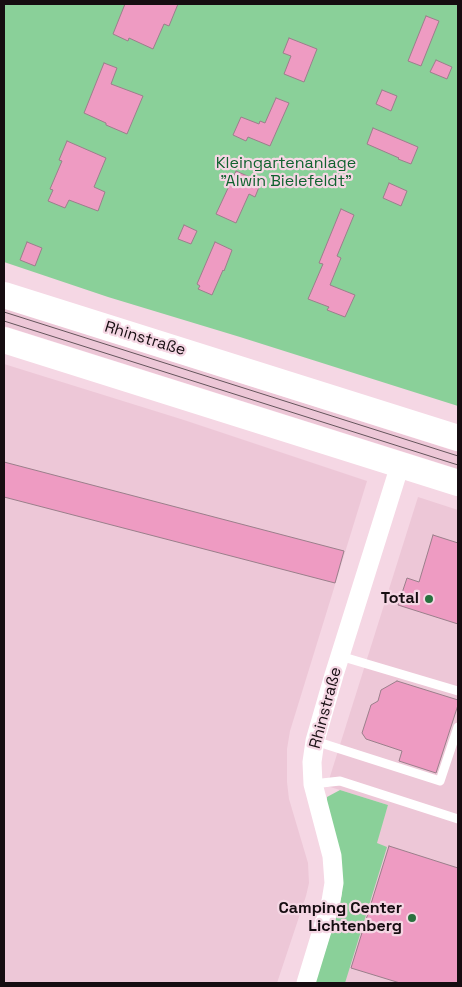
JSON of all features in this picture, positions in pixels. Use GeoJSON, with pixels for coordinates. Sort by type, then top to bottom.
{"type":"FeatureCollection","features":[{"type":"Feature","properties":{"kind":"main road","name":"Rhinstraße"},"geometry":{"type":"LineString","coordinates":[[4,295],[458,438]]}},
{"type":"Feature","properties":{"kind":"main road"},"geometry":{"type":"LineString","coordinates":[[4,340],[458,483]]}},
{"type":"Feature","properties":{"kind":"street","name":"Rhinstraße"},"geometry":{"type":"LineString","coordinates":[[306,983],[331,901],[334,883],[332,856],[313,784],[312,762],[315,741],[400,465]]}},
{"type":"Feature","properties":{"kind":"lane"},"geometry":{"type":"LineString","coordinates":[[340,656],[458,691]]}},
{"type":"Feature","properties":{"kind":"lane"},"geometry":{"type":"LineString","coordinates":[[315,741],[440,781],[458,727]]}},
{"type":"Feature","properties":{"kind":"lane"},"geometry":{"type":"LineString","coordinates":[[313,784],[340,781],[458,819]]}},
{"type":"Feature","properties":{"kind":"shaded area"},"geometry":{"type":"Polygon","coordinates":[[[4,308],[458,452],[458,469],[4,326],[4,308]]]}},
{"type":"Feature","properties":{"kind":"shaded area"},"geometry":{"type":"Polygon","coordinates":[[[4,364],[184,420],[367,481],[290,731],[287,749],[289,799],[308,863],[309,883],[277,983],[4,983],[4,364]]]}},
{"type":"Feature","properties":{"kind":"shaded area"},"geometry":{"type":"Polygon","coordinates":[[[418,497],[458,510],[458,983],[332,983],[388,805],[327,786],[418,497]]]}},
{"type":"Feature","properties":{"kind":"green space","name":"Kleingartenanlage \"Alwin Bielefeldt\""},"geometry":{"type":"Polygon","coordinates":[[[4,4],[458,4],[458,406],[108,297],[4,262],[4,4]]]}},
{"type":"Feature","properties":{"kind":"green space"},"geometry":{"type":"Polygon","coordinates":[[[340,790],[388,805],[377,843],[387,847],[345,983],[315,983],[342,893],[342,878],[327,810],[327,797],[340,790]]]}},
{"type":"Feature","properties":{"kind":"building"},"geometry":{"type":"Polygon","coordinates":[[[125,4],[178,4],[169,26],[164,24],[153,49],[129,38],[128,41],[113,34],[125,4]]]}},
{"type":"Feature","properties":{"kind":"building"},"geometry":{"type":"Polygon","coordinates":[[[426,16],[439,21],[421,66],[408,61],[426,16]]]}},
{"type":"Feature","properties":{"kind":"building"},"geometry":{"type":"Polygon","coordinates":[[[289,38],[317,49],[304,82],[284,74],[291,56],[283,53],[289,38]]]}},
{"type":"Feature","properties":{"kind":"building"},"geometry":{"type":"Polygon","coordinates":[[[436,60],[452,67],[447,79],[430,72],[436,60]]]}},
{"type":"Feature","properties":{"kind":"building"},"geometry":{"type":"Polygon","coordinates":[[[104,63],[117,68],[111,84],[143,96],[127,134],[84,113],[104,63]]]}},
{"type":"Feature","properties":{"kind":"building"},"geometry":{"type":"Polygon","coordinates":[[[382,90],[397,96],[391,111],[376,104],[382,90]]]}},
{"type":"Feature","properties":{"kind":"building"},"geometry":{"type":"Polygon","coordinates":[[[276,98],[289,103],[270,146],[248,137],[246,141],[233,135],[241,117],[259,124],[260,121],[265,123],[276,98]]]}},
{"type":"Feature","properties":{"kind":"building"},"geometry":{"type":"Polygon","coordinates":[[[373,128],[418,147],[411,164],[367,144],[373,128]]]}},
{"type":"Feature","properties":{"kind":"building"},"geometry":{"type":"Polygon","coordinates":[[[67,141],[106,158],[94,187],[105,192],[98,211],[69,200],[65,208],[48,201],[53,190],[50,189],[62,161],[59,160],[67,141]]]}},
{"type":"Feature","properties":{"kind":"building"},"geometry":{"type":"Polygon","coordinates":[[[236,171],[261,182],[255,197],[249,194],[236,223],[216,214],[236,171]]]}},
{"type":"Feature","properties":{"kind":"building"},"geometry":{"type":"Polygon","coordinates":[[[389,183],[407,191],[401,206],[383,198],[389,183]]]}},
{"type":"Feature","properties":{"kind":"building"},"geometry":{"type":"Polygon","coordinates":[[[341,209],[354,215],[337,256],[341,258],[330,285],[355,295],[345,317],[327,310],[329,307],[308,299],[323,264],[319,263],[341,209]]]}},
{"type":"Feature","properties":{"kind":"building"},"geometry":{"type":"Polygon","coordinates":[[[184,225],[197,231],[191,244],[178,239],[184,225]]]}},
{"type":"Feature","properties":{"kind":"building"},"geometry":{"type":"Polygon","coordinates":[[[27,242],[42,248],[35,266],[20,260],[27,242]]]}},
{"type":"Feature","properties":{"kind":"building"},"geometry":{"type":"Polygon","coordinates":[[[215,242],[232,250],[212,295],[198,289],[200,286],[197,284],[215,242]]]}},
{"type":"Feature","properties":{"kind":"building"},"geometry":{"type":"Polygon","coordinates":[[[4,462],[344,551],[335,583],[4,497],[4,462]]]}},
{"type":"Feature","properties":{"kind":"building"},"geometry":{"type":"Polygon","coordinates":[[[433,535],[458,543],[458,624],[398,605],[407,578],[419,582],[433,535]]]}},
{"type":"Feature","properties":{"kind":"building"},"geometry":{"type":"Polygon","coordinates":[[[397,681],[458,700],[436,773],[399,761],[402,751],[366,739],[362,733],[371,705],[378,701],[381,690],[397,681]]]}},
{"type":"Feature","properties":{"kind":"building","name":"Camping Center Lichtenberg"},"geometry":{"type":"Polygon","coordinates":[[[389,846],[458,868],[458,983],[400,983],[351,968],[389,846]]]}},
{"type":"Feature","properties":{"kind":"tram line"},"geometry":{"type":"LineString","coordinates":[[4,312],[458,456]]}},
{"type":"Feature","properties":{"kind":"tram line"},"geometry":{"type":"LineString","coordinates":[[4,321],[458,465]]}},
{"type":"Feature","properties":{"kind":"place","name":"Total"},"geometry":{"type":"Point","coordinates":[429,599]}},
{"type":"Feature","properties":{"kind":"place","name":"Camping Center Lichtenberg"},"geometry":{"type":"Point","coordinates":[412,918]}}]}
